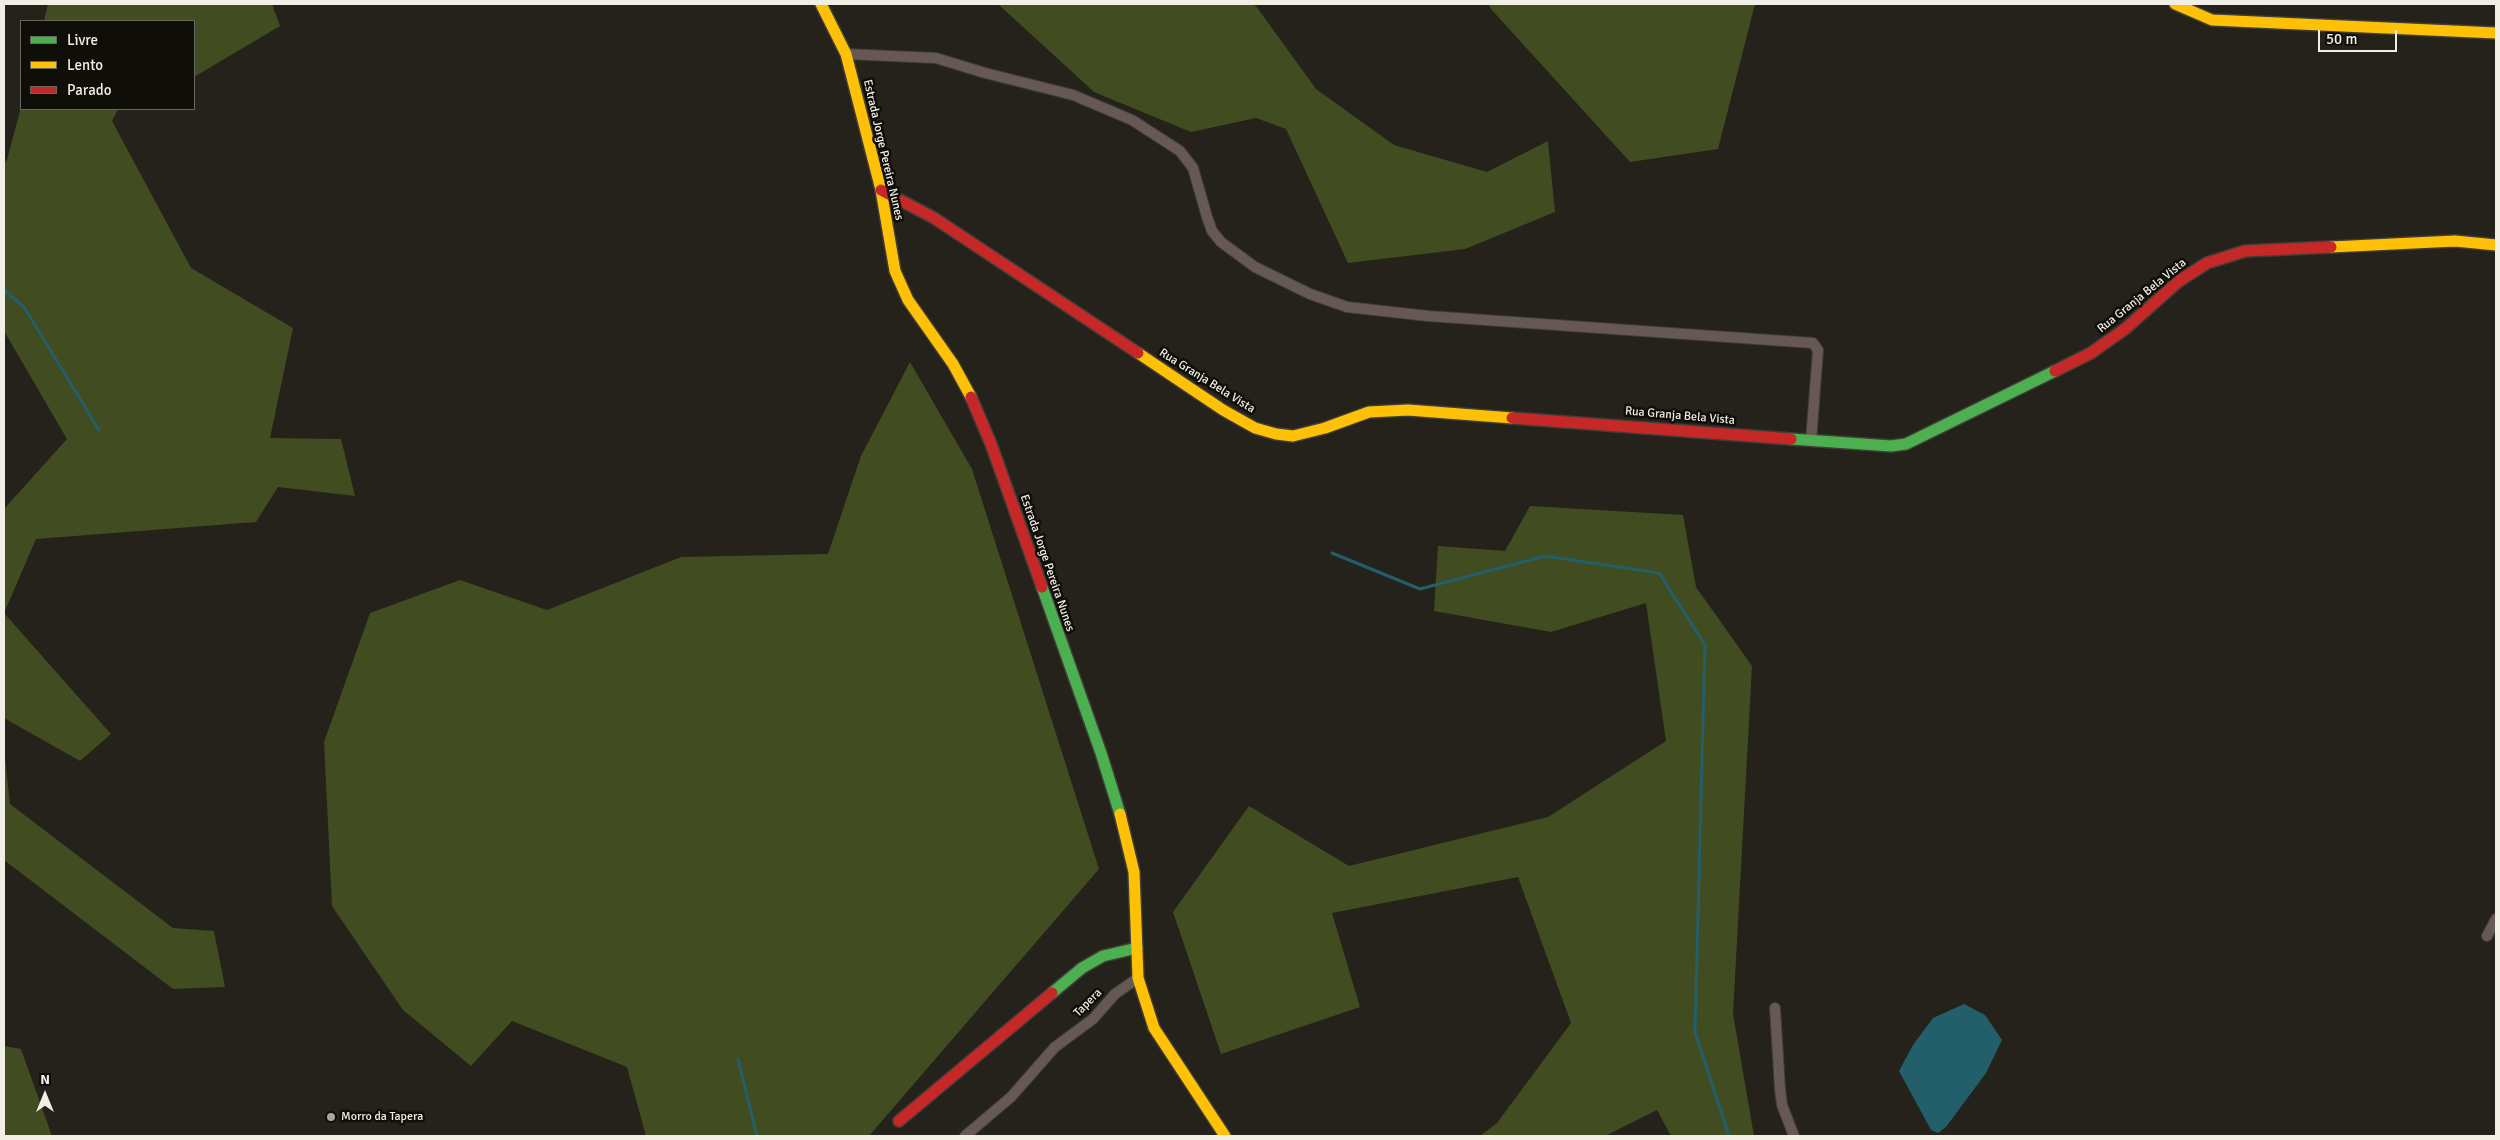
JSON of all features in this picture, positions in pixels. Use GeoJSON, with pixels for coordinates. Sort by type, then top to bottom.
{"type":"FeatureCollection","features":[{"type":"Feature","properties":{"kind":"street","name":"Estrada Jorge Pereira Nunes"},"geometry":{"type":"LineString","coordinates":[[821,4],[846,54],[881,190],[896,272],[908,300],[952,364],[977,411],[991,444],[1101,753],[1127,838],[1134,872],[1138,978],[1154,1028],[1225,1136]]}},
{"type":"Feature","properties":{"kind":"street"},"geometry":{"type":"LineString","coordinates":[[2176,4],[2212,20],[2496,33]]}},
{"type":"Feature","properties":{"kind":"street"},"geometry":{"type":"LineString","coordinates":[[846,54],[936,58],[985,74],[1073,95],[1132,120],[1180,151],[1193,168],[1212,231],[1221,242],[1254,267],[1310,294],[1347,307],[1412,315],[1812,343],[1818,350],[1811,440]]}},
{"type":"Feature","properties":{"kind":"street","name":"Rua Granja Bela Vista"},"geometry":{"type":"LineString","coordinates":[[881,190],[934,218],[1223,410],[1255,428],[1276,434],[1293,436],[1325,428],[1369,412],[1408,410],[1891,446],[1916,440],[2091,353],[2126,329],[2179,281],[2207,263],[2245,251],[2455,241],[2496,245]]}},
{"type":"Feature","properties":{"kind":"street"},"geometry":{"type":"LineString","coordinates":[[2487,936],[2496,919]]}},
{"type":"Feature","properties":{"kind":"street"},"geometry":{"type":"LineString","coordinates":[[899,1121],[1082,968],[1102,956],[1136,948]]}},
{"type":"Feature","properties":{"kind":"street","name":"Tapera"},"geometry":{"type":"LineString","coordinates":[[965,1136],[1010,1097],[1055,1046],[1093,1019],[1115,994],[1138,978]]}},
{"type":"Feature","properties":{"kind":"street"},"geometry":{"type":"LineString","coordinates":[[1775,1008],[1782,1105],[1794,1136]]}},
{"type":"Feature","properties":{"kind":"green space"},"geometry":{"type":"Polygon","coordinates":[[[48,4],[272,4],[280,26],[195,76],[195,20],[44,20],[48,4]]]}},
{"type":"Feature","properties":{"kind":"green space"},"geometry":{"type":"Polygon","coordinates":[[[998,4],[1250,4],[1256,6],[1316,89],[1394,145],[1487,172],[1548,141],[1555,212],[1465,249],[1348,263],[1286,129],[1256,118],[1191,132],[1094,92],[998,4]]]}},
{"type":"Feature","properties":{"kind":"green space"},"geometry":{"type":"Polygon","coordinates":[[[1489,4],[1755,4],[1718,149],[1630,162],[1490,8],[1489,4]]]}},
{"type":"Feature","properties":{"kind":"green space"},"geometry":{"type":"Polygon","coordinates":[[[20,110],[118,110],[112,121],[191,268],[293,328],[270,438],[341,439],[355,496],[278,487],[256,522],[36,539],[4,613],[4,509],[67,439],[4,331],[4,162],[7,160],[20,110]]]}},
{"type":"Feature","properties":{"kind":"green space"},"geometry":{"type":"Polygon","coordinates":[[[910,362],[972,469],[1099,869],[869,1136],[646,1136],[627,1067],[512,1021],[471,1066],[403,1010],[332,906],[324,742],[370,613],[460,580],[547,610],[681,557],[828,554],[861,456],[910,362]]]}},
{"type":"Feature","properties":{"kind":"green space"},"geometry":{"type":"Polygon","coordinates":[[[1530,506],[1683,515],[1696,587],[1752,666],[1733,1014],[1754,1136],[1671,1136],[1657,1110],[1605,1136],[1480,1136],[1497,1123],[1571,1023],[1518,877],[1332,913],[1360,1007],[1221,1054],[1173,912],[1249,806],[1349,866],[1548,817],[1666,741],[1646,603],[1551,632],[1434,611],[1438,546],[1505,551],[1530,506]]]}},
{"type":"Feature","properties":{"kind":"green space"},"geometry":{"type":"Polygon","coordinates":[[[4,613],[111,734],[80,761],[4,718],[4,613]]]}},
{"type":"Feature","properties":{"kind":"green space"},"geometry":{"type":"Polygon","coordinates":[[[4,748],[10,804],[173,928],[214,931],[225,987],[173,989],[4,860],[4,748]]]}},
{"type":"Feature","properties":{"kind":"green space"},"geometry":{"type":"Polygon","coordinates":[[[4,1046],[21,1049],[52,1136],[4,1136],[4,1046]]]}},
{"type":"Feature","properties":{"kind":"water"},"geometry":{"type":"Polygon","coordinates":[[[1964,1004],[1985,1015],[2002,1040],[1986,1073],[1946,1127],[1938,1133],[1931,1130],[1899,1071],[1913,1045],[1933,1018],[1964,1004]]]}},
{"type":"Feature","properties":{"kind":"waterway"},"geometry":{"type":"LineString","coordinates":[[4,290],[24,307],[99,430]]}},
{"type":"Feature","properties":{"kind":"waterway"},"geometry":{"type":"LineString","coordinates":[[1332,553],[1420,589],[1545,556],[1659,573],[1705,645],[1695,1032],[1729,1136]]}},
{"type":"Feature","properties":{"kind":"waterway"},"geometry":{"type":"LineString","coordinates":[[738,1059],[757,1136]]}},
{"type":"Feature","properties":{"kind":"traffic: fast"},"geometry":{"type":"LineString","coordinates":[[1791,439],[1891,446],[1906,444],[2055,371]]}},
{"type":"Feature","properties":{"kind":"traffic: fast"},"geometry":{"type":"LineString","coordinates":[[1042,587],[1101,753],[1120,814]]}},
{"type":"Feature","properties":{"kind":"traffic: fast"},"geometry":{"type":"LineString","coordinates":[[1052,993],[1082,968],[1103,956],[1137,948]]}},
{"type":"Feature","properties":{"kind":"traffic: slow"},"geometry":{"type":"LineString","coordinates":[[821,4],[846,54],[881,190],[895,271],[908,300],[953,364],[971,397]]}},
{"type":"Feature","properties":{"kind":"traffic: slow"},"geometry":{"type":"LineString","coordinates":[[2175,4],[2212,20],[2496,33]]}},
{"type":"Feature","properties":{"kind":"traffic: slow"},"geometry":{"type":"LineString","coordinates":[[2331,247],[2455,241],[2496,245]]}},
{"type":"Feature","properties":{"kind":"traffic: slow"},"geometry":{"type":"LineString","coordinates":[[1138,353],[1223,410],[1255,428],[1276,434],[1293,436],[1325,428],[1369,412],[1408,410],[1512,418]]}},
{"type":"Feature","properties":{"kind":"traffic: slow"},"geometry":{"type":"LineString","coordinates":[[1120,814],[1134,872],[1138,978],[1154,1028],[1225,1136]]}},
{"type":"Feature","properties":{"kind":"traffic: jam"},"geometry":{"type":"LineString","coordinates":[[881,190],[934,218],[1138,353]]}},
{"type":"Feature","properties":{"kind":"traffic: jam"},"geometry":{"type":"LineString","coordinates":[[2055,371],[2091,353],[2125,329],[2179,281],[2207,263],[2245,251],[2331,247]]}},
{"type":"Feature","properties":{"kind":"traffic: jam"},"geometry":{"type":"LineString","coordinates":[[971,397],[991,444],[1042,587]]}},
{"type":"Feature","properties":{"kind":"traffic: jam"},"geometry":{"type":"LineString","coordinates":[[1512,418],[1791,439]]}},
{"type":"Feature","properties":{"kind":"traffic: jam"},"geometry":{"type":"LineString","coordinates":[[899,1121],[1052,993]]}},
{"type":"Feature","properties":{"kind":"place","name":"Morro da Tapera"},"geometry":{"type":"Point","coordinates":[331,1117]}}]}
